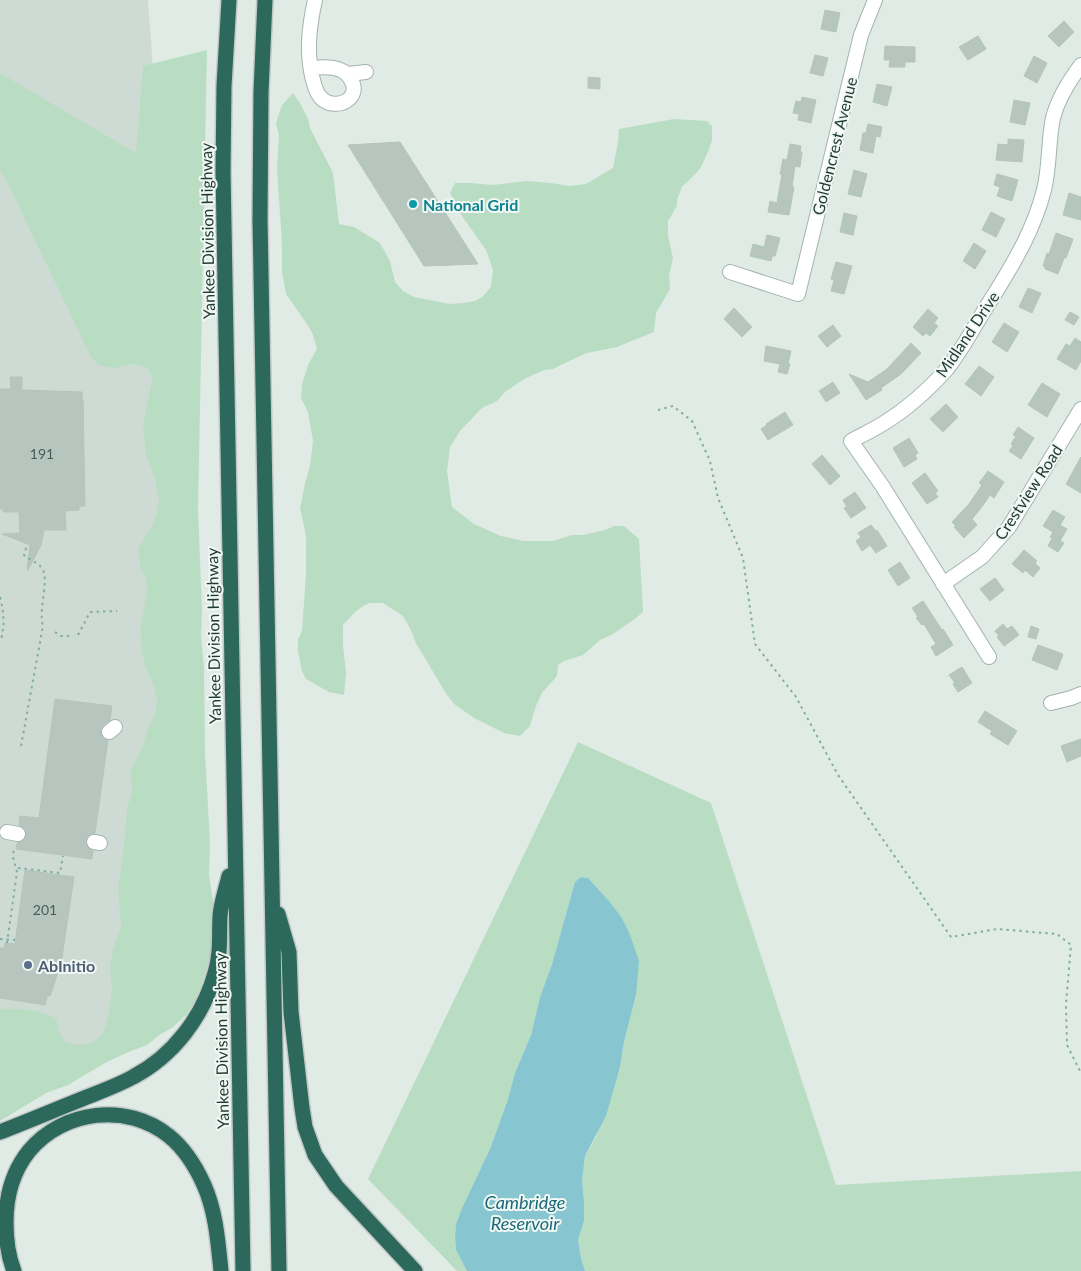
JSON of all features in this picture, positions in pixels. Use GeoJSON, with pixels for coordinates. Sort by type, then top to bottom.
{"type":"FeatureCollection","features":[{"type":"Feature","properties":{"kind":"highway","name":"Yankee Division Highway"},"geometry":{"type":"LineString","coordinates":[[229,0],[224,86],[223,171],[243,1271]]}},
{"type":"Feature","properties":{"kind":"highway"},"geometry":{"type":"LineString","coordinates":[[265,0],[261,92],[260,219],[279,1271]]}},
{"type":"Feature","properties":{"kind":"highway"},"geometry":{"type":"LineString","coordinates":[[0,1132],[133,1077],[156,1062],[178,1041],[199,1012],[208,995],[215,975],[220,947],[220,915],[234,852]]}},
{"type":"Feature","properties":{"kind":"highway"},"geometry":{"type":"LineString","coordinates":[[272,896],[289,952],[291,1012],[302,1108],[305,1127],[314,1155],[336,1186],[415,1271]]}},
{"type":"Feature","properties":{"kind":"highway"},"geometry":{"type":"LineString","coordinates":[[14,1271],[6,1232],[6,1208],[11,1185],[19,1166],[34,1146],[51,1130],[73,1120],[104,1114],[127,1116],[150,1124],[169,1136],[185,1153],[201,1180],[210,1202],[217,1233],[221,1271]]}},
{"type":"Feature","properties":{"kind":"street"},"geometry":{"type":"LineString","coordinates":[[315,0],[308,42],[309,58],[317,93],[322,100],[338,103],[346,101],[352,96],[354,88],[348,74]]}},
{"type":"Feature","properties":{"kind":"street","name":"Goldencrest Avenue"},"geometry":{"type":"LineString","coordinates":[[730,272],[798,294],[861,35],[875,0]]}},
{"type":"Feature","properties":{"kind":"street","name":"Midland Drive"},"geometry":{"type":"LineString","coordinates":[[989,657],[883,487],[850,441],[884,423],[901,411],[947,368],[962,348],[1016,261],[1027,238],[1044,190],[1049,166],[1053,118],[1059,100],[1081,65]]}},
{"type":"Feature","properties":{"kind":"street"},"geometry":{"type":"LineString","coordinates":[[311,68],[333,68],[348,74],[366,72]]}},
{"type":"Feature","properties":{"kind":"street","name":"Crestview Road"},"geometry":{"type":"LineString","coordinates":[[943,584],[982,557],[1009,527],[1081,409]]}},
{"type":"Feature","properties":{"kind":"street"},"geometry":{"type":"LineString","coordinates":[[1052,703],[1081,694]]}},
{"type":"Feature","properties":{"kind":"path"},"geometry":{"type":"LineString","coordinates":[[658,410],[673,406],[692,421],[710,461],[718,498],[743,558],[755,644],[796,697],[838,775],[951,937],[997,929],[1057,934],[1071,945],[1066,1004],[1067,1045],[1081,1073]]}},
{"type":"Feature","properties":{"kind":"path"},"geometry":{"type":"LineString","coordinates":[[21,746],[43,626],[42,605],[45,578],[42,568],[24,555],[27,544]]}},
{"type":"Feature","properties":{"kind":"path"},"geometry":{"type":"LineString","coordinates":[[0,597],[5,622],[1,640]]}},
{"type":"Feature","properties":{"kind":"path"},"geometry":{"type":"LineString","coordinates":[[78,635],[90,612],[117,611]]}},
{"type":"Feature","properties":{"kind":"path"},"geometry":{"type":"LineString","coordinates":[[55,632],[61,636],[69,636]]}},
{"type":"Feature","properties":{"kind":"path"},"geometry":{"type":"LineString","coordinates":[[7,941],[17,872],[12,857],[14,833]]}},
{"type":"Feature","properties":{"kind":"path"},"geometry":{"type":"LineString","coordinates":[[16,868],[60,873],[63,856]]}},
{"type":"Feature","properties":{"kind":"path"},"geometry":{"type":"LineString","coordinates":[[0,939],[7,941],[15,940]]}},
{"type":"Feature","properties":{"kind":"shaded area"},"geometry":{"type":"Polygon","coordinates":[[[0,0],[148,0],[163,208],[0,109],[0,0]]]}},
{"type":"Feature","properties":{"kind":"shaded area"},"geometry":{"type":"Polygon","coordinates":[[[0,135],[166,238],[179,987],[129,1033],[0,1086],[0,135]]]}},
{"type":"Feature","properties":{"kind":"green space"},"geometry":{"type":"Polygon","coordinates":[[[207,50],[198,509],[205,753],[210,842],[209,875],[213,900],[213,945],[209,964],[196,1000],[186,1015],[173,1027],[147,1045],[105,1063],[68,1085],[46,1093],[0,1121],[0,1009],[29,1010],[56,1018],[59,1032],[65,1042],[78,1045],[93,1043],[103,1034],[108,1017],[112,990],[110,967],[113,949],[121,926],[118,888],[127,808],[132,792],[130,772],[144,743],[156,711],[157,698],[142,653],[140,630],[147,592],[146,576],[141,570],[138,549],[153,525],[159,499],[155,479],[146,456],[143,429],[153,378],[147,368],[133,364],[115,368],[100,366],[91,357],[0,170],[0,73],[136,153],[143,66],[207,50]]]}},
{"type":"Feature","properties":{"kind":"green space"},"geometry":{"type":"Polygon","coordinates":[[[293,93],[308,119],[310,128],[333,173],[339,224],[354,227],[380,243],[390,261],[395,282],[403,291],[414,297],[449,304],[475,301],[482,297],[491,287],[493,270],[486,250],[462,216],[450,193],[455,183],[493,185],[526,181],[569,186],[586,184],[613,168],[619,129],[674,119],[707,121],[712,126],[712,140],[708,152],[700,169],[682,187],[677,200],[677,206],[668,221],[668,235],[673,258],[669,275],[670,289],[656,313],[654,332],[617,347],[587,353],[553,369],[544,370],[524,379],[505,392],[497,401],[482,408],[460,431],[450,447],[447,471],[452,507],[474,524],[501,536],[523,541],[553,541],[572,535],[583,535],[605,530],[614,526],[624,526],[639,539],[643,612],[613,634],[600,640],[583,655],[558,665],[557,676],[542,693],[530,726],[520,736],[504,733],[474,718],[454,704],[416,643],[403,616],[383,603],[370,603],[363,606],[343,625],[346,673],[344,695],[329,692],[306,679],[302,671],[298,639],[302,631],[306,574],[306,538],[300,509],[310,466],[313,441],[308,412],[301,398],[302,384],[308,365],[317,349],[309,327],[286,294],[282,272],[277,168],[279,135],[276,123],[282,105],[293,93]]]}},
{"type":"Feature","properties":{"kind":"green space"},"geometry":{"type":"Polygon","coordinates":[[[578,742],[711,803],[836,1185],[1081,1171],[1081,1271],[585,1271],[578,1240],[584,1221],[582,1181],[585,1156],[596,1137],[620,1067],[624,1042],[636,995],[632,944],[629,932],[622,918],[610,902],[588,878],[581,877],[575,882],[552,964],[540,997],[531,1035],[515,1073],[507,1102],[490,1149],[456,1224],[456,1250],[467,1271],[457,1271],[368,1179],[578,742]]]}},
{"type":"Feature","properties":{"kind":"water","name":"Cambridge Reservoir"},"geometry":{"type":"Polygon","coordinates":[[[581,877],[588,878],[622,918],[639,961],[636,995],[624,1042],[620,1067],[606,1116],[585,1156],[582,1181],[584,1221],[578,1240],[585,1271],[467,1271],[456,1250],[456,1224],[490,1149],[507,1102],[515,1073],[531,1035],[540,997],[552,964],[575,882],[581,877]]]}},
{"type":"Feature","properties":{"kind":"building"},"geometry":{"type":"Polygon","coordinates":[[[825,10],[840,13],[836,32],[821,29],[825,10]]]}},
{"type":"Feature","properties":{"kind":"building"},"geometry":{"type":"Polygon","coordinates":[[[1064,21],[1074,32],[1059,47],[1048,36],[1064,21]]]}},
{"type":"Feature","properties":{"kind":"building"},"geometry":{"type":"Polygon","coordinates":[[[978,36],[986,49],[968,60],[959,47],[978,36]]]}},
{"type":"Feature","properties":{"kind":"building"},"geometry":{"type":"Polygon","coordinates":[[[885,46],[915,47],[915,62],[905,62],[905,67],[889,67],[890,60],[884,60],[885,46]]]}},
{"type":"Feature","properties":{"kind":"building"},"geometry":{"type":"Polygon","coordinates":[[[815,55],[828,58],[823,76],[810,73],[815,55]]]}},
{"type":"Feature","properties":{"kind":"building"},"geometry":{"type":"Polygon","coordinates":[[[1034,56],[1047,63],[1037,83],[1024,76],[1034,56]]]}},
{"type":"Feature","properties":{"kind":"building"},"geometry":{"type":"Polygon","coordinates":[[[588,77],[600,78],[600,89],[588,88],[588,77]]]}},
{"type":"Feature","properties":{"kind":"building"},"geometry":{"type":"Polygon","coordinates":[[[877,84],[892,87],[887,106],[873,102],[877,84]]]}},
{"type":"Feature","properties":{"kind":"building"},"geometry":{"type":"Polygon","coordinates":[[[802,97],[816,100],[811,123],[798,120],[799,114],[793,113],[796,101],[801,102],[802,97]]]}},
{"type":"Feature","properties":{"kind":"building"},"geometry":{"type":"Polygon","coordinates":[[[1014,100],[1030,103],[1025,125],[1010,122],[1014,100]]]}},
{"type":"Feature","properties":{"kind":"building"},"geometry":{"type":"Polygon","coordinates":[[[868,124],[882,127],[880,137],[876,136],[873,153],[860,150],[863,133],[866,133],[868,124]]]}},
{"type":"Feature","properties":{"kind":"building"},"geometry":{"type":"Polygon","coordinates":[[[1008,139],[1024,140],[1022,162],[996,160],[998,144],[1008,145],[1008,139]]]}},
{"type":"Feature","properties":{"kind":"building","name":"National Grid"},"geometry":{"type":"Polygon","coordinates":[[[400,142],[478,264],[424,266],[348,145],[400,142]]]}},
{"type":"Feature","properties":{"kind":"building"},"geometry":{"type":"Polygon","coordinates":[[[790,144],[801,146],[800,152],[802,152],[800,167],[795,166],[792,187],[794,187],[789,215],[768,212],[770,201],[777,203],[783,159],[787,160],[790,144]]]}},
{"type":"Feature","properties":{"kind":"building"},"geometry":{"type":"Polygon","coordinates":[[[854,170],[867,174],[861,197],[848,194],[854,170]]]}},
{"type":"Feature","properties":{"kind":"building"},"geometry":{"type":"Polygon","coordinates":[[[997,174],[1018,180],[1012,201],[997,196],[1000,187],[994,185],[997,174]]]}},
{"type":"Feature","properties":{"kind":"building"},"geometry":{"type":"Polygon","coordinates":[[[1069,193],[1081,197],[1081,220],[1063,215],[1069,193]]]}},
{"type":"Feature","properties":{"kind":"building"},"geometry":{"type":"Polygon","coordinates":[[[991,212],[1005,219],[996,237],[982,230],[991,212]]]}},
{"type":"Feature","properties":{"kind":"building"},"geometry":{"type":"Polygon","coordinates":[[[844,213],[857,216],[853,235],[840,232],[844,213]]]}},
{"type":"Feature","properties":{"kind":"building"},"geometry":{"type":"Polygon","coordinates":[[[1056,233],[1073,239],[1058,274],[1045,269],[1043,266],[1056,233]]]}},
{"type":"Feature","properties":{"kind":"building"},"geometry":{"type":"Polygon","coordinates":[[[767,235],[780,238],[775,256],[772,256],[771,261],[750,256],[753,244],[764,247],[767,235]]]}},
{"type":"Feature","properties":{"kind":"building"},"geometry":{"type":"Polygon","coordinates":[[[974,243],[986,251],[975,269],[963,261],[974,243]]]}},
{"type":"Feature","properties":{"kind":"building"},"geometry":{"type":"Polygon","coordinates":[[[836,262],[852,266],[844,294],[831,291],[834,280],[831,279],[836,262]]]}},
{"type":"Feature","properties":{"kind":"building"},"geometry":{"type":"Polygon","coordinates":[[[1028,288],[1041,293],[1032,313],[1019,307],[1028,288]]]}},
{"type":"Feature","properties":{"kind":"building"},"geometry":{"type":"Polygon","coordinates":[[[734,308],[752,327],[742,337],[724,319],[734,308]]]}},
{"type":"Feature","properties":{"kind":"building"},"geometry":{"type":"Polygon","coordinates":[[[928,309],[938,318],[934,323],[938,326],[930,336],[926,333],[923,336],[913,327],[928,309]]]}},
{"type":"Feature","properties":{"kind":"building"},"geometry":{"type":"Polygon","coordinates":[[[1070,312],[1079,317],[1074,325],[1065,320],[1070,312]]]}},
{"type":"Feature","properties":{"kind":"building"},"geometry":{"type":"Polygon","coordinates":[[[1004,323],[1019,332],[1007,352],[992,342],[1004,323]]]}},
{"type":"Feature","properties":{"kind":"building"},"geometry":{"type":"Polygon","coordinates":[[[833,325],[841,336],[827,347],[818,336],[833,325]]]}},
{"type":"Feature","properties":{"kind":"building"},"geometry":{"type":"Polygon","coordinates":[[[1075,338],[1081,342],[1081,361],[1076,370],[1057,359],[1066,344],[1070,346],[1075,338]]]}},
{"type":"Feature","properties":{"kind":"building"},"geometry":{"type":"Polygon","coordinates":[[[911,343],[921,353],[901,374],[881,388],[882,390],[866,400],[849,374],[868,382],[887,369],[911,343]]]}},
{"type":"Feature","properties":{"kind":"building"},"geometry":{"type":"Polygon","coordinates":[[[766,346],[791,351],[787,374],[778,372],[780,364],[764,361],[766,346]]]}},
{"type":"Feature","properties":{"kind":"building"},"geometry":{"type":"Polygon","coordinates":[[[979,366],[994,377],[981,396],[965,384],[979,366]]]}},
{"type":"Feature","properties":{"kind":"building"},"geometry":{"type":"Polygon","coordinates":[[[10,377],[22,377],[22,390],[82,392],[83,400],[85,506],[79,506],[79,510],[65,511],[66,530],[44,530],[41,545],[28,570],[30,545],[2,534],[20,533],[19,512],[3,512],[3,509],[0,509],[0,389],[11,389],[10,377]]]}},
{"type":"Feature","properties":{"kind":"building"},"geometry":{"type":"Polygon","coordinates":[[[833,382],[840,393],[826,402],[819,391],[833,382]]]}},
{"type":"Feature","properties":{"kind":"building"},"geometry":{"type":"Polygon","coordinates":[[[1042,383],[1060,394],[1047,417],[1028,405],[1042,383]]]}},
{"type":"Feature","properties":{"kind":"building"},"geometry":{"type":"Polygon","coordinates":[[[946,404],[958,417],[943,432],[930,419],[946,404]]]}},
{"type":"Feature","properties":{"kind":"building"},"geometry":{"type":"Polygon","coordinates":[[[785,412],[793,425],[768,440],[761,429],[785,412]]]}},
{"type":"Feature","properties":{"kind":"building"},"geometry":{"type":"Polygon","coordinates":[[[1018,427],[1034,438],[1021,459],[1009,451],[1013,446],[1011,444],[1016,436],[1013,435],[1018,427]]]}},
{"type":"Feature","properties":{"kind":"building"},"geometry":{"type":"Polygon","coordinates":[[[909,438],[918,453],[915,455],[917,459],[904,467],[893,448],[909,438]]]}},
{"type":"Feature","properties":{"kind":"building"},"geometry":{"type":"Polygon","coordinates":[[[822,455],[840,476],[830,485],[812,464],[822,455]]]}},
{"type":"Feature","properties":{"kind":"building"},"geometry":{"type":"Polygon","coordinates":[[[1081,457],[1081,493],[1066,484],[1081,457]]]}},
{"type":"Feature","properties":{"kind":"building"},"geometry":{"type":"Polygon","coordinates":[[[988,471],[1004,482],[994,498],[990,495],[972,519],[977,525],[964,538],[952,522],[969,504],[982,485],[979,483],[988,471]]]}},
{"type":"Feature","properties":{"kind":"building"},"geometry":{"type":"Polygon","coordinates":[[[925,473],[938,491],[935,493],[938,497],[927,504],[912,483],[925,473]]]}},
{"type":"Feature","properties":{"kind":"building"},"geometry":{"type":"Polygon","coordinates":[[[855,492],[866,508],[851,518],[844,508],[847,507],[843,500],[855,492]]]}},
{"type":"Feature","properties":{"kind":"building"},"geometry":{"type":"Polygon","coordinates":[[[1053,510],[1065,517],[1060,525],[1067,529],[1060,541],[1064,543],[1058,552],[1048,546],[1053,532],[1043,526],[1053,510]]]}},
{"type":"Feature","properties":{"kind":"building"},"geometry":{"type":"Polygon","coordinates":[[[871,525],[877,530],[887,546],[876,553],[870,545],[862,551],[856,541],[861,537],[858,533],[871,525]]]}},
{"type":"Feature","properties":{"kind":"building"},"geometry":{"type":"Polygon","coordinates":[[[1024,550],[1037,561],[1035,563],[1040,568],[1033,577],[1025,570],[1023,573],[1012,564],[1024,550]]]}},
{"type":"Feature","properties":{"kind":"building"},"geometry":{"type":"Polygon","coordinates":[[[900,562],[910,578],[898,586],[888,570],[900,562]]]}},
{"type":"Feature","properties":{"kind":"building"},"geometry":{"type":"Polygon","coordinates":[[[995,578],[1004,590],[990,601],[980,589],[995,578]]]}},
{"type":"Feature","properties":{"kind":"building"},"geometry":{"type":"Polygon","coordinates":[[[923,601],[953,645],[936,656],[931,647],[936,644],[924,624],[922,625],[916,618],[918,617],[912,608],[923,601]]]}},
{"type":"Feature","properties":{"kind":"building"},"geometry":{"type":"Polygon","coordinates":[[[1003,624],[1007,629],[1012,626],[1019,635],[1004,646],[995,631],[1003,624]]]}},
{"type":"Feature","properties":{"kind":"building"},"geometry":{"type":"Polygon","coordinates":[[[1031,626],[1039,629],[1036,639],[1028,637],[1031,626]]]}},
{"type":"Feature","properties":{"kind":"building"},"geometry":{"type":"Polygon","coordinates":[[[1038,645],[1063,654],[1057,670],[1032,660],[1038,645]]]}},
{"type":"Feature","properties":{"kind":"building"},"geometry":{"type":"Polygon","coordinates":[[[962,667],[972,683],[958,692],[953,684],[955,683],[949,675],[962,667]]]}},
{"type":"Feature","properties":{"kind":"building"},"geometry":{"type":"Polygon","coordinates":[[[55,699],[112,706],[110,720],[101,729],[102,737],[108,740],[95,833],[88,836],[85,841],[86,846],[93,851],[92,859],[16,849],[17,843],[24,840],[27,835],[24,828],[19,825],[20,816],[39,818],[55,699]]]}},
{"type":"Feature","properties":{"kind":"building"},"geometry":{"type":"Polygon","coordinates":[[[985,711],[1017,731],[1008,745],[990,734],[992,731],[978,722],[985,711]]]}},
{"type":"Feature","properties":{"kind":"building"},"geometry":{"type":"Polygon","coordinates":[[[1081,739],[1081,756],[1067,762],[1061,746],[1081,739]]]}},
{"type":"Feature","properties":{"kind":"building"},"geometry":{"type":"Polygon","coordinates":[[[25,870],[74,877],[61,964],[45,1005],[0,998],[0,948],[4,948],[5,943],[15,944],[25,870]]]}},
{"type":"Feature","properties":{"kind":"place","name":"National Grid"},"geometry":{"type":"Point","coordinates":[413,204]}},
{"type":"Feature","properties":{"kind":"place","name":"AbInitio"},"geometry":{"type":"Point","coordinates":[28,965]}}]}
